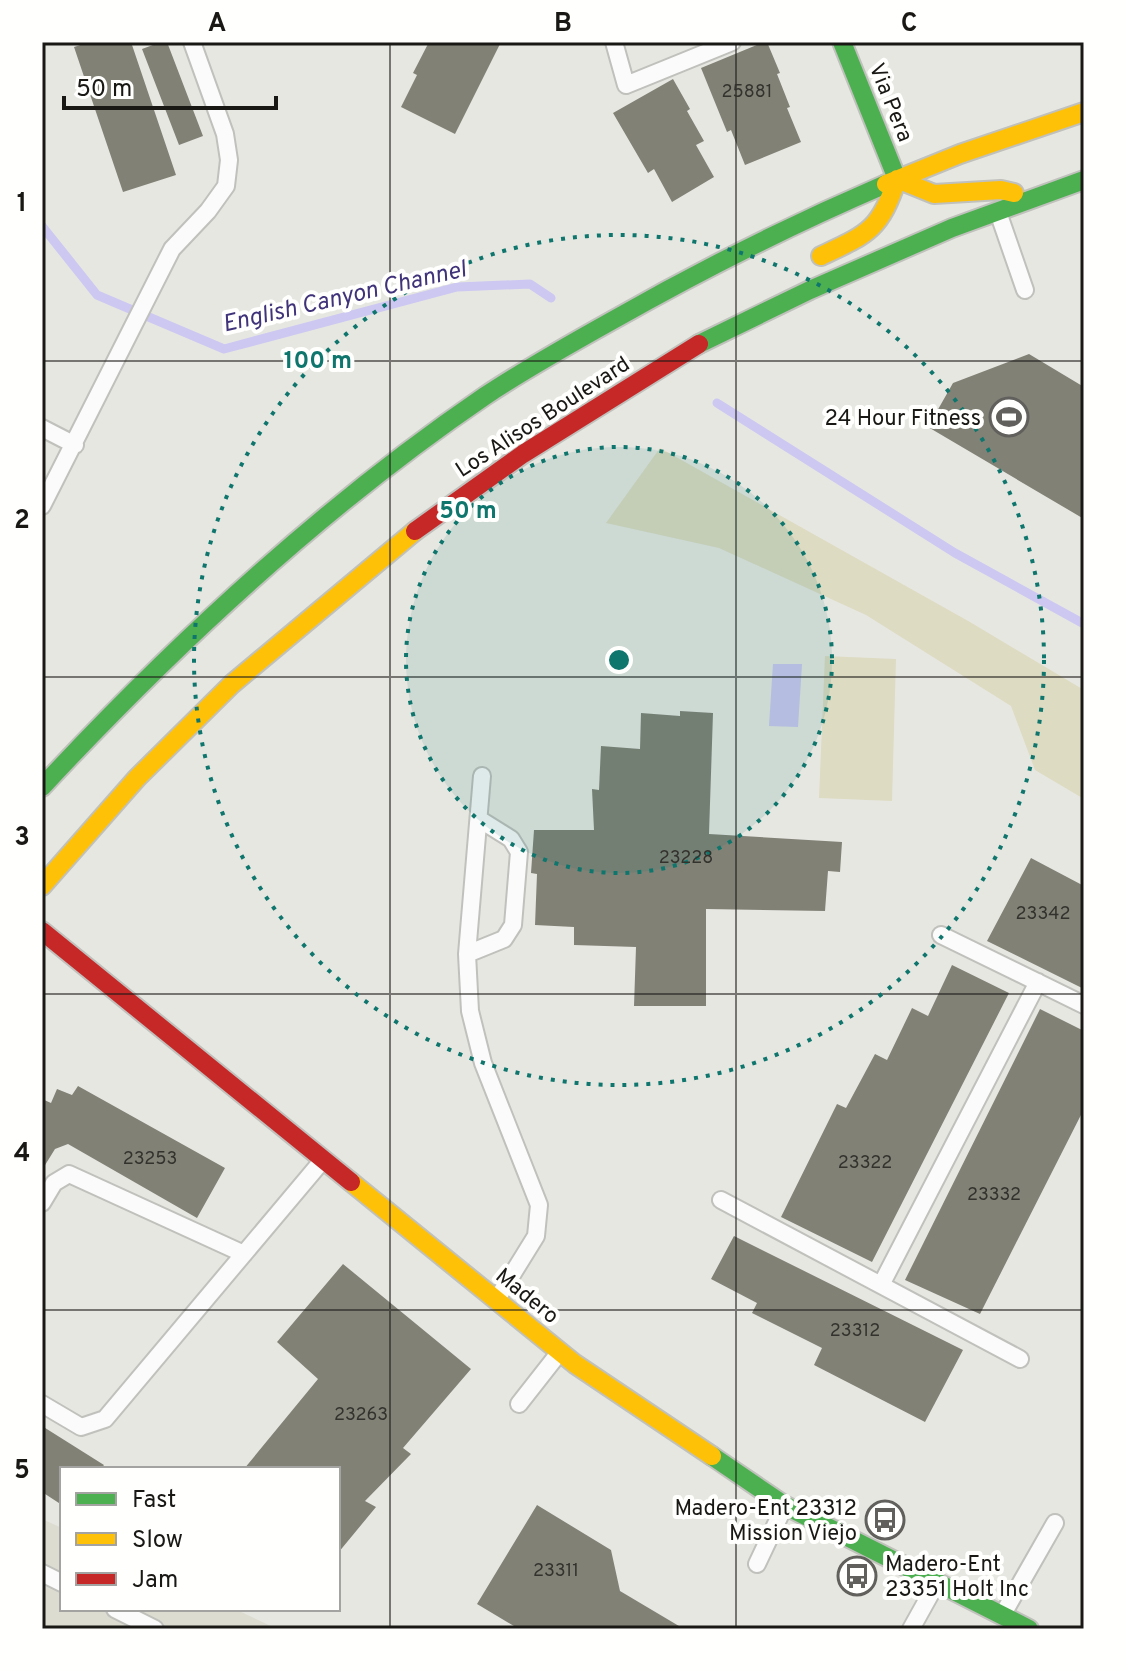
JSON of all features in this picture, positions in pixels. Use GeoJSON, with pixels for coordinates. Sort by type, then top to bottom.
{"type":"FeatureCollection","features":[{"type":"Feature","properties":{"kind":"main road","name":"Via Pera"},"geometry":{"type":"LineString","coordinates":[[842,42],[897,179]]}},
{"type":"Feature","properties":{"kind":"main road","name":"Los Alisos Boulevard"},"geometry":{"type":"LineString","coordinates":[[42,787],[164,661],[297,542],[473,405],[622,315],[760,241],[897,179],[976,148],[1084,112]]}},
{"type":"Feature","properties":{"kind":"main road"},"geometry":{"type":"LineString","coordinates":[[800,266],[869,233],[886,213],[897,179],[934,194],[1001,190],[1032,198]]}},
{"type":"Feature","properties":{"kind":"main road","name":"Los Alisos Boulevard"},"geometry":{"type":"LineString","coordinates":[[42,886],[137,778],[203,712],[348,583],[437,514],[523,454],[689,349],[863,265],[1084,180]]}},
{"type":"Feature","properties":{"kind":"main road"},"geometry":{"type":"LineString","coordinates":[[689,349],[708,317]]}},
{"type":"Feature","properties":{"kind":"main road","name":"Madero"},"geometry":{"type":"LineString","coordinates":[[42,931],[560,1352],[784,1505],[1029,1629]]}},
{"type":"Feature","properties":{"kind":"lane"},"geometry":{"type":"LineString","coordinates":[[42,506],[172,249],[208,211],[226,186],[229,160],[225,134],[192,42]]}},
{"type":"Feature","properties":{"kind":"lane"},"geometry":{"type":"LineString","coordinates":[[614,42],[626,85],[732,42]]}},
{"type":"Feature","properties":{"kind":"lane"},"geometry":{"type":"LineString","coordinates":[[998,211],[1025,290]]}},
{"type":"Feature","properties":{"kind":"lane"},"geometry":{"type":"LineString","coordinates":[[42,428],[75,445]]}},
{"type":"Feature","properties":{"kind":"lane"},"geometry":{"type":"LineString","coordinates":[[482,776],[467,954],[470,1011],[483,1063],[539,1205],[536,1236],[496,1300]]}},
{"type":"Feature","properties":{"kind":"lane"},"geometry":{"type":"LineString","coordinates":[[467,954],[504,939],[513,925],[519,852],[511,839],[479,819]]}},
{"type":"Feature","properties":{"kind":"lane"},"geometry":{"type":"LineString","coordinates":[[941,935],[1084,1005]]}},
{"type":"Feature","properties":{"kind":"lane"},"geometry":{"type":"LineString","coordinates":[[881,1285],[1038,982]]}},
{"type":"Feature","properties":{"kind":"lane"},"geometry":{"type":"LineString","coordinates":[[42,1404],[81,1427],[105,1419],[323,1159]]}},
{"type":"Feature","properties":{"kind":"lane"},"geometry":{"type":"LineString","coordinates":[[42,1203],[54,1183],[69,1174],[244,1254]]}},
{"type":"Feature","properties":{"kind":"lane"},"geometry":{"type":"LineString","coordinates":[[721,1200],[1020,1359]]}},
{"type":"Feature","properties":{"kind":"lane"},"geometry":{"type":"LineString","coordinates":[[519,1404],[560,1352]]}},
{"type":"Feature","properties":{"kind":"lane"},"geometry":{"type":"LineString","coordinates":[[757,1564],[784,1505]]}},
{"type":"Feature","properties":{"kind":"lane"},"geometry":{"type":"LineString","coordinates":[[1002,1615],[1055,1523]]}},
{"type":"Feature","properties":{"kind":"lane"},"geometry":{"type":"LineString","coordinates":[[42,1573],[60,1582]]}},
{"type":"Feature","properties":{"kind":"lane"},"geometry":{"type":"LineString","coordinates":[[911,1629],[936,1582]]}},
{"type":"Feature","properties":{"kind":"lane"},"geometry":{"type":"LineString","coordinates":[[119,1611],[155,1629]]}},
{"type":"Feature","properties":{"kind":"shaded area"},"geometry":{"type":"Polygon","coordinates":[[[660,448],[970,622],[1084,690],[1084,799],[1035,770],[1011,706],[866,615],[719,548],[606,523],[660,448]]]}},
{"type":"Feature","properties":{"kind":"shaded area"},"geometry":{"type":"Polygon","coordinates":[[[825,656],[896,659],[892,801],[819,798],[825,656]]]}},
{"type":"Feature","properties":{"kind":"shaded area"},"geometry":{"type":"Polygon","coordinates":[[[773,664],[802,664],[798,727],[769,726],[773,664]]]}},
{"type":"Feature","properties":{"kind":"shaded area"},"geometry":{"type":"Polygon","coordinates":[[[42,1519],[60,1527],[60,1611],[239,1611],[277,1629],[42,1629],[42,1519]]]}},
{"type":"Feature","properties":{"kind":"building"},"geometry":{"type":"Polygon","coordinates":[[[90,42],[131,42],[176,175],[123,192],[74,47],[90,42]]]}},
{"type":"Feature","properties":{"kind":"building"},"geometry":{"type":"Polygon","coordinates":[[[167,42],[203,136],[179,145],[142,49],[167,42]]]}},
{"type":"Feature","properties":{"kind":"building"},"geometry":{"type":"Polygon","coordinates":[[[429,42],[501,42],[455,134],[401,107],[417,75],[413,73],[429,42]]]}},
{"type":"Feature","properties":{"kind":"building"},"geometry":{"type":"Polygon","coordinates":[[[767,42],[780,73],[777,74],[790,107],[787,108],[801,142],[745,165],[731,130],[727,132],[701,68],[767,42]]]}},
{"type":"Feature","properties":{"kind":"building"},"geometry":{"type":"Polygon","coordinates":[[[673,79],[704,141],[696,145],[714,177],[672,202],[654,169],[648,173],[613,113],[673,79]]]}},
{"type":"Feature","properties":{"kind":"building","name":"24 Hour Fitness"},"geometry":{"type":"Polygon","coordinates":[[[1029,354],[1084,387],[1084,519],[928,427],[953,383],[1029,354]]]}},
{"type":"Feature","properties":{"kind":"building"},"geometry":{"type":"Polygon","coordinates":[[[680,711],[713,713],[709,834],[842,842],[840,872],[828,871],[825,911],[706,909],[706,1006],[634,1006],[636,947],[574,945],[574,927],[535,925],[537,874],[531,873],[534,830],[594,830],[592,789],[599,790],[601,746],[640,749],[641,713],[680,716],[680,711]]]}},
{"type":"Feature","properties":{"kind":"building"},"geometry":{"type":"Polygon","coordinates":[[[1031,858],[1084,886],[1084,989],[987,941],[1031,858]]]}},
{"type":"Feature","properties":{"kind":"building"},"geometry":{"type":"Polygon","coordinates":[[[952,965],[1009,993],[872,1262],[781,1217],[837,1104],[846,1108],[875,1054],[887,1060],[912,1008],[928,1016],[952,965]]]}},
{"type":"Feature","properties":{"kind":"building"},"geometry":{"type":"Polygon","coordinates":[[[1040,1009],[1084,1031],[1084,1109],[980,1314],[905,1280],[1040,1009]]]}},
{"type":"Feature","properties":{"kind":"building"},"geometry":{"type":"Polygon","coordinates":[[[78,1086],[225,1168],[197,1218],[68,1144],[55,1149],[42,1170],[42,1099],[51,1103],[57,1089],[72,1095],[78,1086]]]}},
{"type":"Feature","properties":{"kind":"building"},"geometry":{"type":"Polygon","coordinates":[[[734,1236],[963,1350],[925,1422],[814,1365],[822,1348],[752,1313],[757,1303],[711,1279],[734,1236]]]}},
{"type":"Feature","properties":{"kind":"building"},"geometry":{"type":"Polygon","coordinates":[[[343,1264],[471,1369],[403,1448],[411,1454],[365,1501],[376,1507],[340,1551],[340,1467],[246,1467],[318,1379],[277,1342],[343,1264]]]}},
{"type":"Feature","properties":{"kind":"building"},"geometry":{"type":"Polygon","coordinates":[[[42,1426],[104,1465],[60,1467],[60,1504],[42,1492],[42,1426]]]}},
{"type":"Feature","properties":{"kind":"building"},"geometry":{"type":"Polygon","coordinates":[[[537,1505],[611,1550],[620,1591],[684,1629],[519,1629],[477,1604],[537,1505]]]}},
{"type":"Feature","properties":{"kind":"waterway","name":"English Canyon Channel"},"geometry":{"type":"LineString","coordinates":[[42,226],[97,295],[224,349],[457,287],[530,284],[551,298]]}},
{"type":"Feature","properties":{"kind":"waterway","name":"English Canyon Channel"},"geometry":{"type":"LineString","coordinates":[[717,403],[955,553],[1084,624]]}},
{"type":"Feature","properties":{"kind":"traffic: fast"},"geometry":{"type":"LineString","coordinates":[[842,42],[897,179]]}},
{"type":"Feature","properties":{"kind":"traffic: fast"},"geometry":{"type":"LineString","coordinates":[[699,344],[810,290],[952,228],[1084,180]]}},
{"type":"Feature","properties":{"kind":"traffic: fast"},"geometry":{"type":"LineString","coordinates":[[42,787],[145,681],[253,579],[366,484],[485,396],[648,300],[783,231],[886,184]]}},
{"type":"Feature","properties":{"kind":"traffic: fast"},"geometry":{"type":"LineString","coordinates":[[712,1456],[784,1505],[1029,1629]]}},
{"type":"Feature","properties":{"kind":"traffic: slow"},"geometry":{"type":"LineString","coordinates":[[886,184],[960,154],[1084,112]]}},
{"type":"Feature","properties":{"kind":"traffic: slow"},"geometry":{"type":"LineString","coordinates":[[821,256],[850,242],[878,220],[897,179],[934,194],[1001,190],[1014,193]]}},
{"type":"Feature","properties":{"kind":"traffic: slow"},"geometry":{"type":"LineString","coordinates":[[42,886],[137,778],[232,684],[415,531]]}},
{"type":"Feature","properties":{"kind":"traffic: slow"},"geometry":{"type":"LineString","coordinates":[[351,1182],[575,1364],[712,1456]]}},
{"type":"Feature","properties":{"kind":"traffic: jam"},"geometry":{"type":"LineString","coordinates":[[415,531],[523,454],[699,344]]}},
{"type":"Feature","properties":{"kind":"traffic: jam"},"geometry":{"type":"LineString","coordinates":[[42,931],[351,1182]]}},
{"type":"Feature","properties":{"kind":"place","name":"24 Hour Fitness"},"geometry":{"type":"Point","coordinates":[1009,417]}},
{"type":"Feature","properties":{"kind":"place","name":"Madero-Ent 23312 Mission Viejo"},"geometry":{"type":"Point","coordinates":[885,1520]}},
{"type":"Feature","properties":{"kind":"place","name":"Madero-Ent 23351 Holt Inc"},"geometry":{"type":"Point","coordinates":[857,1576]}}]}
